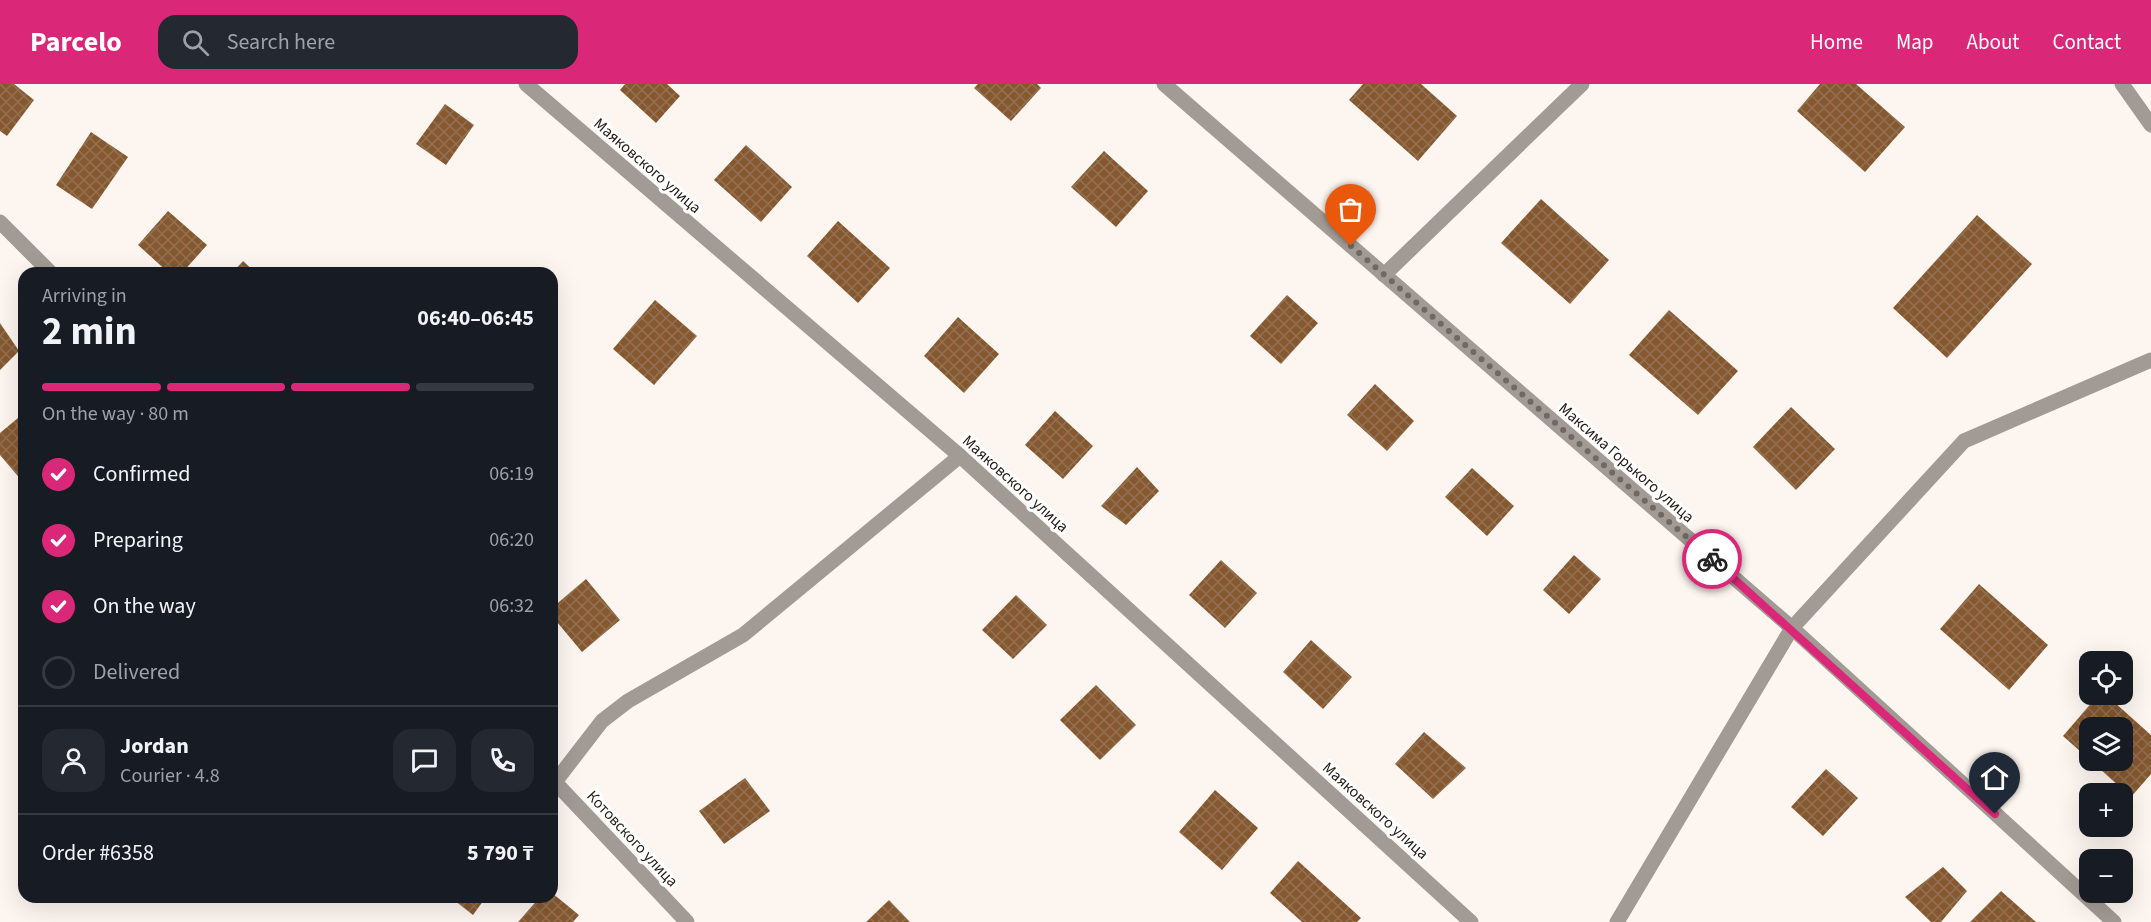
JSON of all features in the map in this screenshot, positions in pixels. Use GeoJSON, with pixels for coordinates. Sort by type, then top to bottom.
{"type":"FeatureCollection","features":[{"type":"Feature","properties":{"kind":"street","name":"Маяковского улица"},"geometry":{"type":"LineString","coordinates":[[526,84],[960,456],[1472,922]]}},
{"type":"Feature","properties":{"kind":"street","name":"Максима Горького улица"},"geometry":{"type":"LineString","coordinates":[[1164,84],[1792,628],[2114,922]]}},
{"type":"Feature","properties":{"kind":"street"},"geometry":{"type":"LineString","coordinates":[[1384,275],[1582,84]]}},
{"type":"Feature","properties":{"kind":"street"},"geometry":{"type":"LineString","coordinates":[[2122,84],[2151,125]]}},
{"type":"Feature","properties":{"kind":"street"},"geometry":{"type":"LineString","coordinates":[[0,222],[45,267]]}},
{"type":"Feature","properties":{"kind":"street"},"geometry":{"type":"LineString","coordinates":[[1617,922],[1792,628],[1964,441],[2151,360]]}},
{"type":"Feature","properties":{"kind":"street"},"geometry":{"type":"LineString","coordinates":[[558,775],[602,721],[628,700],[743,635],[960,456]]}},
{"type":"Feature","properties":{"kind":"street","name":"Котовского улица"},"geometry":{"type":"LineString","coordinates":[[558,784],[687,922]]}},
{"type":"Feature","properties":{"kind":"building"},"geometry":{"type":"Polygon","coordinates":[[[0,84],[14,84],[34,100],[7,136],[0,131],[0,84]]]}},
{"type":"Feature","properties":{"kind":"building"},"geometry":{"type":"Polygon","coordinates":[[[625,84],[667,84],[680,96],[656,123],[620,90],[625,84]]]}},
{"type":"Feature","properties":{"kind":"building"},"geometry":{"type":"Polygon","coordinates":[[[978,84],[1037,84],[1041,88],[1011,121],[974,88],[978,84]]]}},
{"type":"Feature","properties":{"kind":"building"},"geometry":{"type":"Polygon","coordinates":[[[1363,84],[1421,84],[1457,116],[1418,161],[1349,100],[1363,84]]]}},
{"type":"Feature","properties":{"kind":"building"},"geometry":{"type":"Polygon","coordinates":[[[1820,84],[1856,84],[1905,127],[1865,172],[1797,111],[1820,84]]]}},
{"type":"Feature","properties":{"kind":"building"},"geometry":{"type":"Polygon","coordinates":[[[445,104],[474,125],[446,165],[416,144],[445,104]]]}},
{"type":"Feature","properties":{"kind":"building"},"geometry":{"type":"Polygon","coordinates":[[[91,132],[128,157],[92,209],[56,185],[91,132]]]}},
{"type":"Feature","properties":{"kind":"building"},"geometry":{"type":"Polygon","coordinates":[[[746,145],[792,187],[761,222],[714,180],[746,145]]]}},
{"type":"Feature","properties":{"kind":"building"},"geometry":{"type":"Polygon","coordinates":[[[1104,151],[1148,191],[1116,227],[1071,187],[1104,151]]]}},
{"type":"Feature","properties":{"kind":"building"},"geometry":{"type":"Polygon","coordinates":[[[1541,199],[1609,260],[1570,304],[1501,243],[1541,199]]]}},
{"type":"Feature","properties":{"kind":"building"},"geometry":{"type":"Polygon","coordinates":[[[168,211],[207,245],[187,267],[162,267],[138,245],[168,211]]]}},
{"type":"Feature","properties":{"kind":"building"},"geometry":{"type":"Polygon","coordinates":[[[1977,215],[2032,264],[1947,358],[1893,308],[1977,215]]]}},
{"type":"Feature","properties":{"kind":"building"},"geometry":{"type":"Polygon","coordinates":[[[838,221],[890,268],[858,303],[807,256],[838,221]]]}},
{"type":"Feature","properties":{"kind":"building"},"geometry":{"type":"Polygon","coordinates":[[[243,261],[250,267],[238,267],[243,261]]]}},
{"type":"Feature","properties":{"kind":"building"},"geometry":{"type":"Polygon","coordinates":[[[1287,295],[1318,323],[1281,364],[1250,336],[1287,295]]]}},
{"type":"Feature","properties":{"kind":"building"},"geometry":{"type":"Polygon","coordinates":[[[655,300],[697,336],[654,385],[613,349],[655,300]]]}},
{"type":"Feature","properties":{"kind":"building"},"geometry":{"type":"Polygon","coordinates":[[[1669,310],[1738,371],[1698,415],[1629,355],[1669,310]]]}},
{"type":"Feature","properties":{"kind":"building"},"geometry":{"type":"Polygon","coordinates":[[[958,317],[999,354],[964,393],[924,356],[958,317]]]}},
{"type":"Feature","properties":{"kind":"building"},"geometry":{"type":"Polygon","coordinates":[[[0,323],[18,352],[0,370],[0,323]]]}},
{"type":"Feature","properties":{"kind":"building"},"geometry":{"type":"Polygon","coordinates":[[[1375,384],[1414,421],[1387,451],[1347,415],[1375,384]]]}},
{"type":"Feature","properties":{"kind":"building"},"geometry":{"type":"Polygon","coordinates":[[[1791,407],[1835,449],[1796,490],[1753,447],[1791,407]]]}},
{"type":"Feature","properties":{"kind":"building"},"geometry":{"type":"Polygon","coordinates":[[[1055,411],[1093,446],[1063,479],[1025,445],[1055,411]]]}},
{"type":"Feature","properties":{"kind":"building"},"geometry":{"type":"Polygon","coordinates":[[[18,418],[18,476],[0,455],[0,433],[18,418]]]}},
{"type":"Feature","properties":{"kind":"building"},"geometry":{"type":"Polygon","coordinates":[[[1137,467],[1159,491],[1126,525],[1101,506],[1137,467]]]}},
{"type":"Feature","properties":{"kind":"building"},"geometry":{"type":"Polygon","coordinates":[[[1472,468],[1514,506],[1487,536],[1445,497],[1472,468]]]}},
{"type":"Feature","properties":{"kind":"building"},"geometry":{"type":"Polygon","coordinates":[[[1574,555],[1601,579],[1569,614],[1543,590],[1574,555]]]}},
{"type":"Feature","properties":{"kind":"building"},"geometry":{"type":"Polygon","coordinates":[[[1221,560],[1257,593],[1225,628],[1189,595],[1221,560]]]}},
{"type":"Feature","properties":{"kind":"building"},"geometry":{"type":"Polygon","coordinates":[[[586,579],[620,620],[582,652],[558,623],[558,603],[586,579]]]}},
{"type":"Feature","properties":{"kind":"building"},"geometry":{"type":"Polygon","coordinates":[[[1979,584],[2048,645],[2009,690],[1940,629],[1979,584]]]}},
{"type":"Feature","properties":{"kind":"building"},"geometry":{"type":"Polygon","coordinates":[[[1016,595],[1047,625],[1013,659],[982,630],[1016,595]]]}},
{"type":"Feature","properties":{"kind":"building"},"geometry":{"type":"Polygon","coordinates":[[[1311,640],[1352,677],[1323,709],[1283,672],[1311,640]]]}},
{"type":"Feature","properties":{"kind":"building"},"geometry":{"type":"Polygon","coordinates":[[[1096,685],[1136,725],[1100,760],[1060,720],[1096,685]]]}},
{"type":"Feature","properties":{"kind":"building"},"geometry":{"type":"Polygon","coordinates":[[[2090,705],[2117,705],[2131,717],[2079,717],[2090,705]]]}},
{"type":"Feature","properties":{"kind":"building"},"geometry":{"type":"Polygon","coordinates":[[[2079,717],[2079,750],[2063,736],[2079,717]]]}},
{"type":"Feature","properties":{"kind":"building"},"geometry":{"type":"Polygon","coordinates":[[[2133,719],[2151,735],[2151,774],[2133,795],[2133,783],[2115,783],[2102,771],[2133,771],[2133,719]]]}},
{"type":"Feature","properties":{"kind":"building"},"geometry":{"type":"Polygon","coordinates":[[[1424,732],[1466,768],[1433,799],[1395,764],[1424,732]]]}},
{"type":"Feature","properties":{"kind":"building"},"geometry":{"type":"Polygon","coordinates":[[[1826,769],[1858,798],[1823,836],[1791,807],[1826,769]]]}},
{"type":"Feature","properties":{"kind":"building"},"geometry":{"type":"Polygon","coordinates":[[[745,778],[770,811],[724,844],[699,811],[745,778]]]}},
{"type":"Feature","properties":{"kind":"building"},"geometry":{"type":"Polygon","coordinates":[[[1215,790],[1258,828],[1222,870],[1179,832],[1215,790]]]}},
{"type":"Feature","properties":{"kind":"building"},"geometry":{"type":"Polygon","coordinates":[[[1298,861],[1361,918],[1357,922],[1302,922],[1270,893],[1298,861]]]}},
{"type":"Feature","properties":{"kind":"building"},"geometry":{"type":"Polygon","coordinates":[[[1943,867],[1967,891],[1941,922],[1931,922],[1905,897],[1943,867]]]}},
{"type":"Feature","properties":{"kind":"building"},"geometry":{"type":"Polygon","coordinates":[[[2001,891],[2036,922],[1970,922],[2001,891]]]}},
{"type":"Feature","properties":{"kind":"building"},"geometry":{"type":"Polygon","coordinates":[[[558,898],[579,915],[573,922],[518,922],[535,903],[558,903],[558,898]]]}},
{"type":"Feature","properties":{"kind":"building"},"geometry":{"type":"Polygon","coordinates":[[[889,900],[910,922],[866,922],[889,900]]]}},
{"type":"Feature","properties":{"kind":"building"},"geometry":{"type":"Polygon","coordinates":[[[458,903],[482,903],[473,915],[458,903]]]}},
{"type":"Feature","properties":{"kind":"way so far"},"geometry":{"type":"LineString","coordinates":[[1351,246],[1712,559]]}},
{"type":"Feature","properties":{"kind":"route"},"geometry":{"type":"LineString","coordinates":[[1712,559],[1792,628],[1995,814]]}}]}
